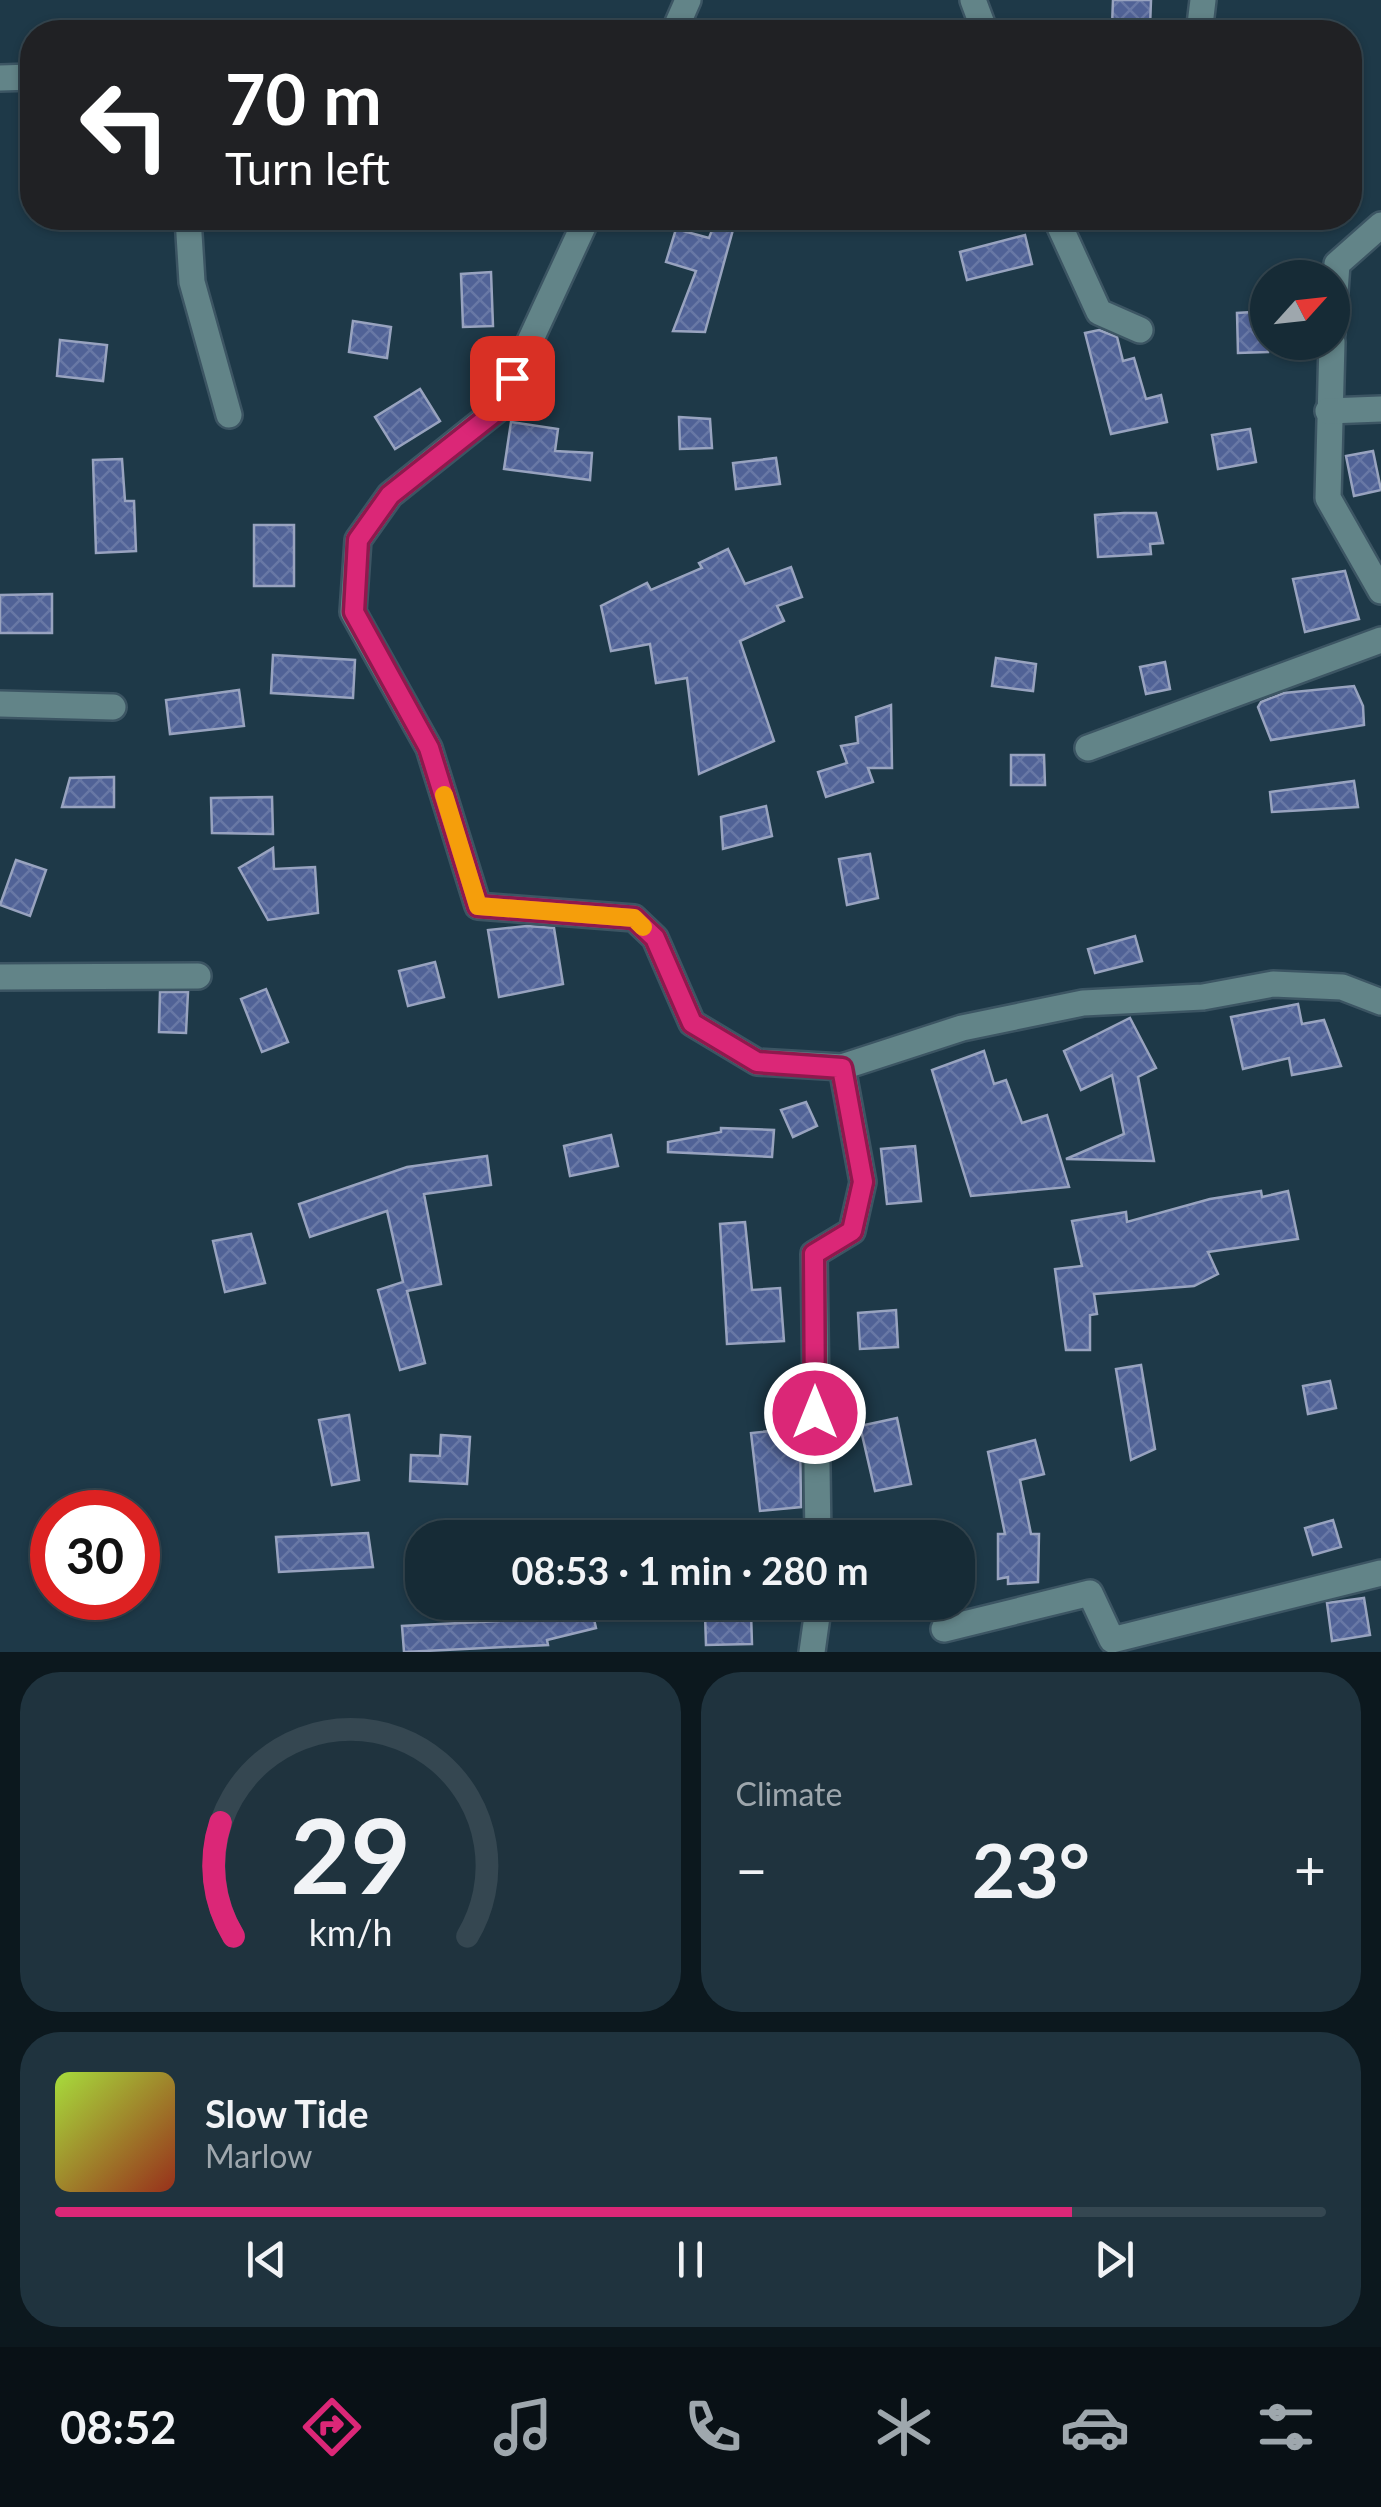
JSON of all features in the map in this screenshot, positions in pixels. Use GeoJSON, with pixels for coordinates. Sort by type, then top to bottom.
{"type":"FeatureCollection","features":[{"type":"Feature","properties":{"kind":"street"},"geometry":{"type":"LineString","coordinates":[[1342,260],[1381,225]]}},
{"type":"Feature","properties":{"kind":"street"},"geometry":{"type":"LineString","coordinates":[[189,230],[192,282],[228,415]]}},
{"type":"Feature","properties":{"kind":"street"},"geometry":{"type":"LineString","coordinates":[[581,230],[500,408],[390,495],[358,540],[354,612],[429,748],[478,906],[634,918],[655,938],[692,1023],[757,1062],[842,1068],[962,1028],[1082,1003],[1203,997],[1273,984],[1342,987],[1381,1002]]}},
{"type":"Feature","properties":{"kind":"street"},"geometry":{"type":"LineString","coordinates":[[1061,230],[1099,312],[1140,330]]}},
{"type":"Feature","properties":{"kind":"street"},"geometry":{"type":"LineString","coordinates":[[1331,360],[1328,498],[1381,591]]}},
{"type":"Feature","properties":{"kind":"street"},"geometry":{"type":"LineString","coordinates":[[1328,412],[1381,408]]}},
{"type":"Feature","properties":{"kind":"street"},"geometry":{"type":"LineString","coordinates":[[1088,748],[1381,640]]}},
{"type":"Feature","properties":{"kind":"street"},"geometry":{"type":"LineString","coordinates":[[0,704],[113,707]]}},
{"type":"Feature","properties":{"kind":"street"},"geometry":{"type":"LineString","coordinates":[[0,977],[198,976]]}},
{"type":"Feature","properties":{"kind":"street"},"geometry":{"type":"LineString","coordinates":[[818,1520],[814,1254],[852,1231],[863,1182],[842,1068]]}},
{"type":"Feature","properties":{"kind":"street"},"geometry":{"type":"LineString","coordinates":[[944,1629],[1090,1593],[1112,1640],[1381,1574]]}},
{"type":"Feature","properties":{"kind":"street"},"geometry":{"type":"LineString","coordinates":[[812,1652],[817,1620]]}},
{"type":"Feature","properties":{"kind":"building"},"geometry":{"type":"Polygon","coordinates":[[[1113,0],[1151,0],[1150,20],[1112,20],[1113,0]]]}},
{"type":"Feature","properties":{"kind":"building"},"geometry":{"type":"Polygon","coordinates":[[[676,230],[709,238],[712,230],[733,230],[705,332],[673,331],[696,271],[666,262],[676,230]]]}},
{"type":"Feature","properties":{"kind":"building"},"geometry":{"type":"Polygon","coordinates":[[[1025,235],[1032,264],[967,280],[960,252],[1025,235]]]}},
{"type":"Feature","properties":{"kind":"building"},"geometry":{"type":"Polygon","coordinates":[[[491,272],[493,326],[463,327],[461,274],[491,272]]]}},
{"type":"Feature","properties":{"kind":"building"},"geometry":{"type":"Polygon","coordinates":[[[1250,312],[1250,353],[1238,353],[1237,313],[1250,312]]]}},
{"type":"Feature","properties":{"kind":"building"},"geometry":{"type":"Polygon","coordinates":[[[353,321],[391,327],[387,358],[349,352],[353,321]]]}},
{"type":"Feature","properties":{"kind":"building"},"geometry":{"type":"Polygon","coordinates":[[[1099,330],[1117,337],[1123,361],[1134,358],[1146,399],[1161,395],[1167,422],[1111,434],[1085,333],[1099,330]]]}},
{"type":"Feature","properties":{"kind":"building"},"geometry":{"type":"Polygon","coordinates":[[[60,340],[107,345],[103,381],[57,376],[60,340]]]}},
{"type":"Feature","properties":{"kind":"building"},"geometry":{"type":"Polygon","coordinates":[[[420,389],[440,421],[395,449],[375,417],[420,389]]]}},
{"type":"Feature","properties":{"kind":"building"},"geometry":{"type":"Polygon","coordinates":[[[679,417],[710,419],[712,448],[680,449],[679,417]]]}},
{"type":"Feature","properties":{"kind":"building"},"geometry":{"type":"Polygon","coordinates":[[[511,422],[558,429],[555,451],[592,453],[590,480],[504,469],[511,422]]]}},
{"type":"Feature","properties":{"kind":"building"},"geometry":{"type":"Polygon","coordinates":[[[1250,429],[1256,462],[1218,469],[1212,435],[1250,429]]]}},
{"type":"Feature","properties":{"kind":"building"},"geometry":{"type":"Polygon","coordinates":[[[1373,451],[1381,490],[1354,496],[1346,456],[1373,451]]]}},
{"type":"Feature","properties":{"kind":"building"},"geometry":{"type":"Polygon","coordinates":[[[776,458],[780,484],[736,489],[733,463],[776,458]]]}},
{"type":"Feature","properties":{"kind":"building"},"geometry":{"type":"Polygon","coordinates":[[[122,459],[125,501],[134,501],[136,551],[96,553],[93,460],[122,459]]]}},
{"type":"Feature","properties":{"kind":"building"},"geometry":{"type":"Polygon","coordinates":[[[1156,513],[1163,543],[1150,544],[1151,554],[1098,557],[1095,515],[1156,513]]]}},
{"type":"Feature","properties":{"kind":"building"},"geometry":{"type":"Polygon","coordinates":[[[254,525],[294,525],[294,586],[254,586],[254,525]]]}},
{"type":"Feature","properties":{"kind":"building"},"geometry":{"type":"Polygon","coordinates":[[[728,549],[745,584],[791,567],[802,597],[777,606],[784,621],[740,641],[774,741],[699,774],[687,678],[656,683],[650,644],[611,651],[601,606],[647,583],[651,590],[702,568],[699,563],[728,549]]]}},
{"type":"Feature","properties":{"kind":"building"},"geometry":{"type":"Polygon","coordinates":[[[1345,571],[1359,619],[1305,632],[1293,579],[1345,571]]]}},
{"type":"Feature","properties":{"kind":"building"},"geometry":{"type":"Polygon","coordinates":[[[52,594],[52,633],[0,633],[0,595],[52,594]]]}},
{"type":"Feature","properties":{"kind":"building"},"geometry":{"type":"Polygon","coordinates":[[[273,655],[355,660],[353,698],[271,693],[273,655]]]}},
{"type":"Feature","properties":{"kind":"building"},"geometry":{"type":"Polygon","coordinates":[[[996,658],[1036,664],[1033,691],[992,686],[996,658]]]}},
{"type":"Feature","properties":{"kind":"building"},"geometry":{"type":"Polygon","coordinates":[[[1165,662],[1170,689],[1146,694],[1140,667],[1165,662]]]}},
{"type":"Feature","properties":{"kind":"building"},"geometry":{"type":"Polygon","coordinates":[[[1354,686],[1363,706],[1364,725],[1271,740],[1258,707],[1261,702],[1284,693],[1354,686]]]}},
{"type":"Feature","properties":{"kind":"building"},"geometry":{"type":"Polygon","coordinates":[[[239,690],[244,726],[170,734],[166,700],[239,690]]]}},
{"type":"Feature","properties":{"kind":"building"},"geometry":{"type":"Polygon","coordinates":[[[891,705],[892,768],[868,768],[873,782],[826,797],[818,772],[847,763],[841,746],[858,743],[856,717],[891,705]]]}},
{"type":"Feature","properties":{"kind":"building"},"geometry":{"type":"Polygon","coordinates":[[[1011,755],[1044,755],[1045,785],[1011,785],[1011,755]]]}},
{"type":"Feature","properties":{"kind":"building"},"geometry":{"type":"Polygon","coordinates":[[[114,777],[114,807],[62,807],[70,778],[114,777]]]}},
{"type":"Feature","properties":{"kind":"building"},"geometry":{"type":"Polygon","coordinates":[[[1354,781],[1358,807],[1272,812],[1270,792],[1354,781]]]}},
{"type":"Feature","properties":{"kind":"building"},"geometry":{"type":"Polygon","coordinates":[[[272,797],[273,834],[212,833],[211,798],[272,797]]]}},
{"type":"Feature","properties":{"kind":"building"},"geometry":{"type":"Polygon","coordinates":[[[766,806],[772,836],[723,849],[721,817],[766,806]]]}},
{"type":"Feature","properties":{"kind":"building"},"geometry":{"type":"Polygon","coordinates":[[[273,848],[274,869],[315,867],[318,913],[268,920],[239,868],[273,848]]]}},
{"type":"Feature","properties":{"kind":"building"},"geometry":{"type":"Polygon","coordinates":[[[870,854],[878,898],[847,905],[839,859],[870,854]]]}},
{"type":"Feature","properties":{"kind":"building"},"geometry":{"type":"Polygon","coordinates":[[[16,860],[46,870],[30,916],[0,905],[16,860]]]}},
{"type":"Feature","properties":{"kind":"building"},"geometry":{"type":"Polygon","coordinates":[[[554,928],[563,984],[499,997],[488,930],[554,928]]]}},
{"type":"Feature","properties":{"kind":"building"},"geometry":{"type":"Polygon","coordinates":[[[1135,936],[1142,961],[1095,973],[1088,949],[1135,936]]]}},
{"type":"Feature","properties":{"kind":"building"},"geometry":{"type":"Polygon","coordinates":[[[435,962],[444,997],[408,1006],[399,971],[435,962]]]}},
{"type":"Feature","properties":{"kind":"building"},"geometry":{"type":"Polygon","coordinates":[[[266,989],[288,1042],[262,1052],[241,999],[266,989]]]}},
{"type":"Feature","properties":{"kind":"building"},"geometry":{"type":"Polygon","coordinates":[[[160,992],[188,992],[186,1033],[159,1032],[160,992]]]}},
{"type":"Feature","properties":{"kind":"building"},"geometry":{"type":"Polygon","coordinates":[[[1298,1004],[1302,1024],[1324,1020],[1341,1066],[1292,1075],[1289,1058],[1243,1069],[1231,1017],[1298,1004]]]}},
{"type":"Feature","properties":{"kind":"building"},"geometry":{"type":"Polygon","coordinates":[[[1130,1018],[1156,1068],[1138,1077],[1154,1161],[1066,1159],[1124,1134],[1112,1075],[1081,1090],[1064,1051],[1130,1018]]]}},
{"type":"Feature","properties":{"kind":"building"},"geometry":{"type":"Polygon","coordinates":[[[984,1051],[994,1084],[1006,1080],[1022,1123],[1047,1115],[1069,1187],[971,1196],[932,1070],[984,1051]]]}},
{"type":"Feature","properties":{"kind":"building"},"geometry":{"type":"Polygon","coordinates":[[[806,1102],[817,1126],[793,1137],[781,1110],[806,1102]]]}},
{"type":"Feature","properties":{"kind":"building"},"geometry":{"type":"Polygon","coordinates":[[[721,1128],[774,1130],[772,1157],[668,1152],[668,1142],[721,1132],[721,1128]]]}},
{"type":"Feature","properties":{"kind":"building"},"geometry":{"type":"Polygon","coordinates":[[[611,1135],[618,1166],[570,1176],[564,1146],[611,1135]]]}},
{"type":"Feature","properties":{"kind":"building"},"geometry":{"type":"Polygon","coordinates":[[[915,1146],[921,1201],[887,1204],[881,1149],[915,1146]]]}},
{"type":"Feature","properties":{"kind":"building"},"geometry":{"type":"Polygon","coordinates":[[[487,1156],[491,1185],[424,1194],[441,1284],[407,1291],[425,1363],[400,1370],[378,1290],[403,1282],[387,1211],[310,1237],[299,1204],[407,1167],[487,1156]]]}},
{"type":"Feature","properties":{"kind":"building"},"geometry":{"type":"Polygon","coordinates":[[[1261,1191],[1262,1197],[1288,1191],[1298,1239],[1208,1252],[1218,1274],[1194,1286],[1094,1294],[1097,1314],[1090,1315],[1090,1350],[1066,1350],[1055,1269],[1082,1266],[1072,1221],[1126,1212],[1127,1222],[1210,1199],[1261,1191]]]}},
{"type":"Feature","properties":{"kind":"building"},"geometry":{"type":"Polygon","coordinates":[[[745,1222],[752,1290],[780,1288],[784,1341],[727,1344],[720,1224],[745,1222]]]}},
{"type":"Feature","properties":{"kind":"building"},"geometry":{"type":"Polygon","coordinates":[[[251,1234],[265,1283],[225,1292],[213,1241],[251,1234]]]}},
{"type":"Feature","properties":{"kind":"building"},"geometry":{"type":"Polygon","coordinates":[[[896,1310],[898,1347],[860,1349],[858,1313],[896,1310]]]}},
{"type":"Feature","properties":{"kind":"building"},"geometry":{"type":"Polygon","coordinates":[[[1141,1365],[1155,1449],[1131,1460],[1116,1369],[1141,1365]]]}},
{"type":"Feature","properties":{"kind":"building"},"geometry":{"type":"Polygon","coordinates":[[[1330,1381],[1336,1408],[1308,1414],[1303,1386],[1330,1381]]]}},
{"type":"Feature","properties":{"kind":"building"},"geometry":{"type":"Polygon","coordinates":[[[349,1415],[359,1480],[332,1485],[319,1420],[349,1415]]]}},
{"type":"Feature","properties":{"kind":"building"},"geometry":{"type":"Polygon","coordinates":[[[897,1418],[911,1484],[875,1491],[860,1426],[897,1418]]]}},
{"type":"Feature","properties":{"kind":"building"},"geometry":{"type":"Polygon","coordinates":[[[800,1428],[801,1507],[760,1511],[751,1433],[800,1428]]]}},
{"type":"Feature","properties":{"kind":"building"},"geometry":{"type":"Polygon","coordinates":[[[441,1435],[470,1437],[467,1484],[410,1481],[411,1455],[440,1456],[441,1435]]]}},
{"type":"Feature","properties":{"kind":"building"},"geometry":{"type":"Polygon","coordinates":[[[1035,1440],[1044,1474],[1020,1480],[1031,1534],[1039,1534],[1038,1582],[1008,1584],[1008,1577],[998,1579],[998,1534],[1005,1534],[988,1452],[1035,1440]]]}},
{"type":"Feature","properties":{"kind":"building"},"geometry":{"type":"Polygon","coordinates":[[[1333,1520],[1341,1547],[1313,1555],[1305,1528],[1333,1520]]]}},
{"type":"Feature","properties":{"kind":"building"},"geometry":{"type":"Polygon","coordinates":[[[368,1533],[373,1567],[279,1572],[276,1537],[368,1533]]]}},
{"type":"Feature","properties":{"kind":"building"},"geometry":{"type":"Polygon","coordinates":[[[1364,1598],[1370,1635],[1332,1641],[1327,1603],[1364,1598]]]}},
{"type":"Feature","properties":{"kind":"building"},"geometry":{"type":"Polygon","coordinates":[[[594,1620],[596,1628],[547,1640],[548,1645],[404,1652],[402,1626],[594,1620]]]}},
{"type":"Feature","properties":{"kind":"building"},"geometry":{"type":"Polygon","coordinates":[[[705,1620],[751,1620],[752,1644],[706,1645],[705,1620]]]}},
{"type":"Feature","properties":{"kind":"slow traffic"},"geometry":{"type":"LineString","coordinates":[[444,795],[478,906],[634,918],[643,927]]}},
{"type":"Feature","properties":{"kind":"route"},"geometry":{"type":"LineString","coordinates":[[512,378],[500,408],[390,495],[358,540],[354,612],[429,748],[478,906],[634,918],[655,938],[692,1023],[757,1062],[842,1068],[863,1182],[852,1231],[814,1254],[815,1413]]}}]}
